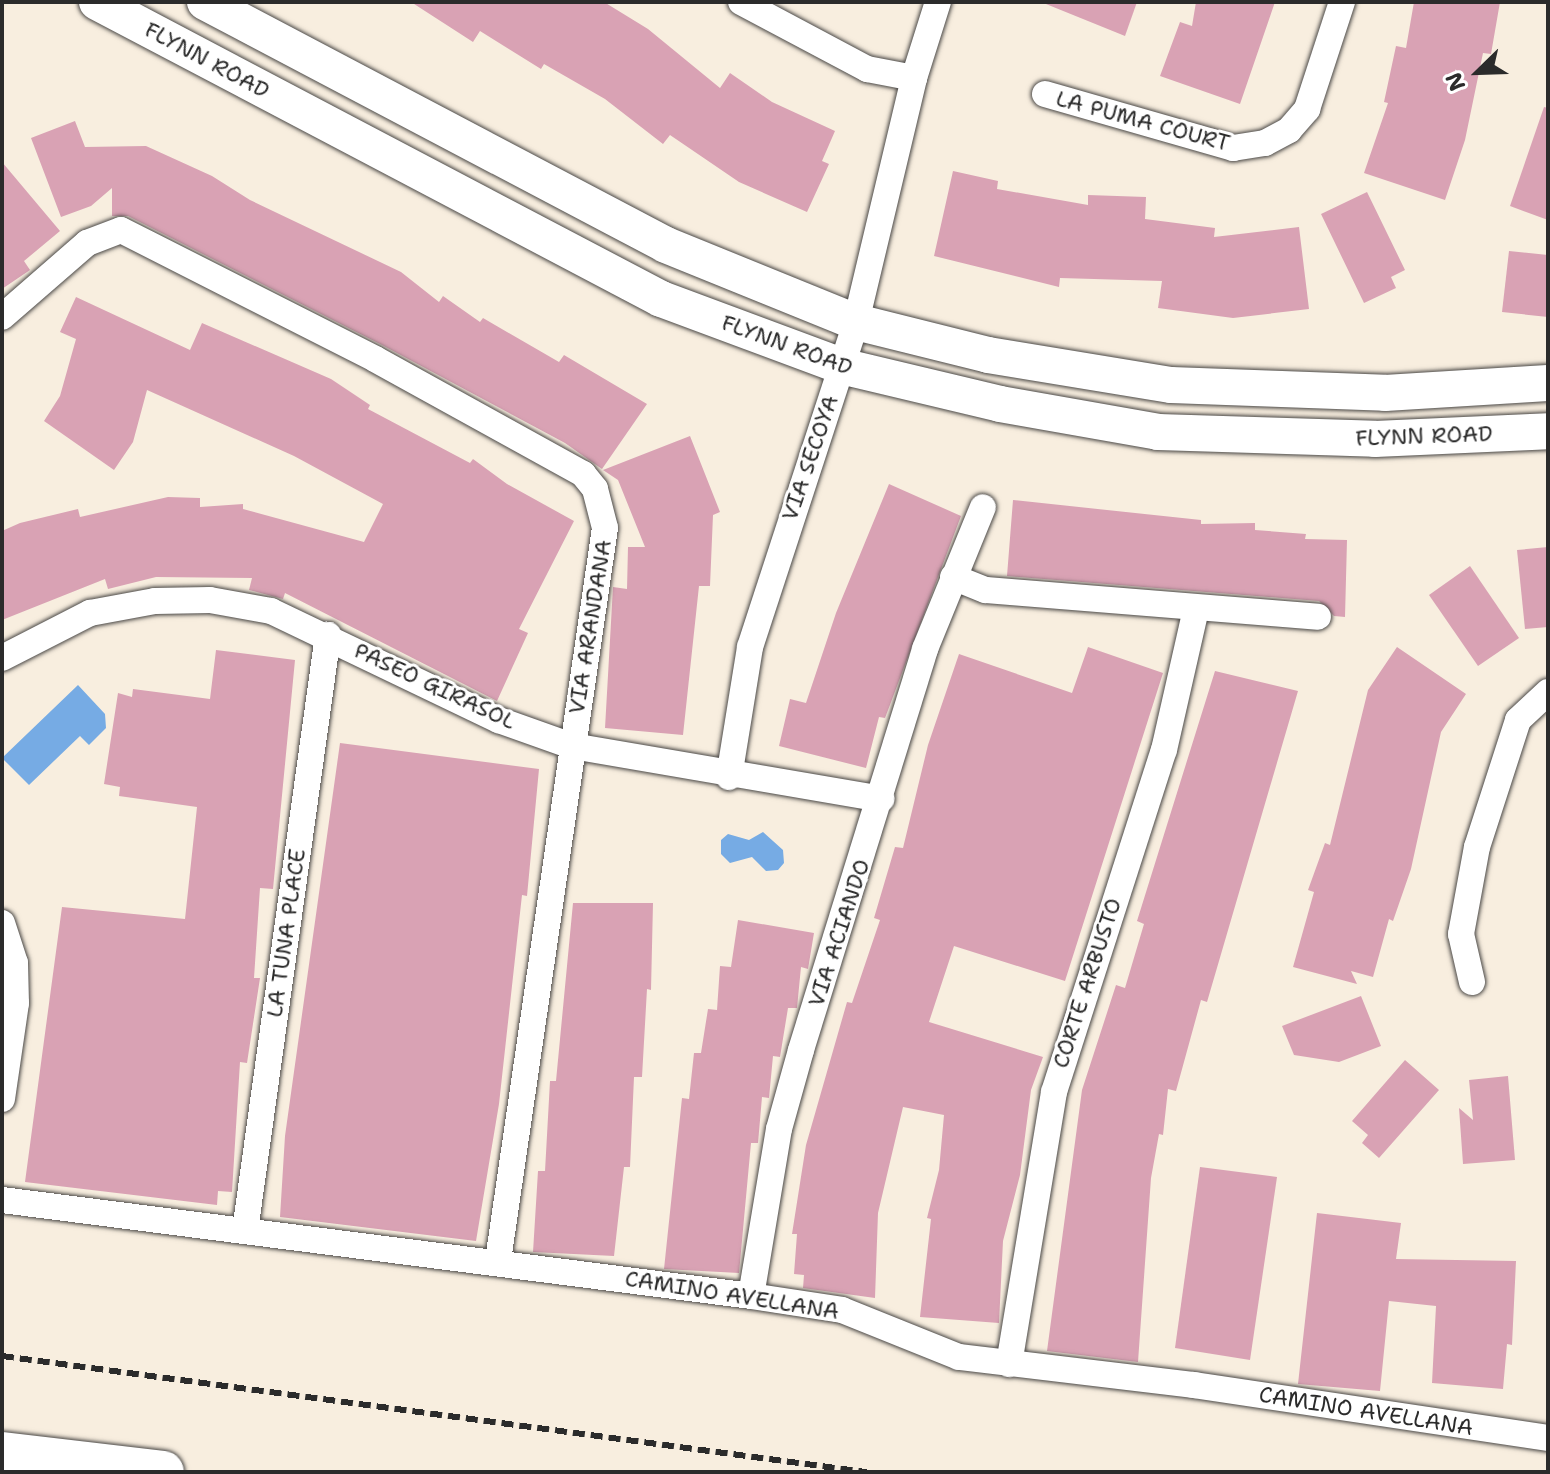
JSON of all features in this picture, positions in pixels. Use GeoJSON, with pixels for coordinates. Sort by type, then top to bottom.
{"type":"FeatureCollection","features":[{"type":"Feature","properties":{"kind":"main road","name":"FLYNN ROAD"},"geometry":{"type":"LineString","coordinates":[[97,2],[661,299],[841,366],[1000,404],[1158,432],[1375,439],[1548,431]]}},
{"type":"Feature","properties":{"kind":"main road","name":"FLYNN ROAD"},"geometry":{"type":"LineString","coordinates":[[205,2],[666,245],[856,322],[988,355],[1171,385],[1385,393],[1548,383]]}},
{"type":"Feature","properties":{"kind":"main road"},"geometry":{"type":"LineString","coordinates":[[2,1453],[163,1472]]}},
{"type":"Feature","properties":{"kind":"street"},"geometry":{"type":"LineString","coordinates":[[741,2],[867,69],[914,78]]}},
{"type":"Feature","properties":{"kind":"street","name":"VIA SECOYA"},"geometry":{"type":"LineString","coordinates":[[729,777],[750,647],[856,322],[914,78],[938,2]]}},
{"type":"Feature","properties":{"kind":"street","name":"LA PUMA COURT"},"geometry":{"type":"LineString","coordinates":[[1045,94],[1233,148],[1265,143],[1289,130],[1307,109],[1342,2]]}},
{"type":"Feature","properties":{"kind":"street","name":"VIA ARANDANA"},"geometry":{"type":"LineString","coordinates":[[2,317],[87,243],[121,230],[246,291],[583,474],[603,508],[605,528],[498,1261]]}},
{"type":"Feature","properties":{"kind":"street","name":"VIA ACIANDO"},"geometry":{"type":"LineString","coordinates":[[751,1296],[779,1129],[953,577],[983,507]]}},
{"type":"Feature","properties":{"kind":"street"},"geometry":{"type":"LineString","coordinates":[[953,577],[986,590],[1318,617]]}},
{"type":"Feature","properties":{"kind":"street","name":"PASEO GIRASOL"},"geometry":{"type":"LineString","coordinates":[[2,658],[90,613],[155,601],[210,600],[271,611],[328,635],[499,720],[572,746],[729,777],[881,799]]}},
{"type":"Feature","properties":{"kind":"street","name":"CORTE ARBUSTO"},"geometry":{"type":"LineString","coordinates":[[1009,1364],[1054,1092],[1164,750],[1196,609]]}},
{"type":"Feature","properties":{"kind":"street","name":"LA TUNA PLACE"},"geometry":{"type":"LineString","coordinates":[[245,1231],[328,635]]}},
{"type":"Feature","properties":{"kind":"street"},"geometry":{"type":"LineString","coordinates":[[1472,982],[1461,934],[1477,847],[1518,720],[1548,692]]}},
{"type":"Feature","properties":{"kind":"street"},"geometry":{"type":"LineString","coordinates":[[2,923],[15,963],[16,1003],[2,1099]]}},
{"type":"Feature","properties":{"kind":"street","name":"CAMINO AVELLANA"},"geometry":{"type":"LineString","coordinates":[[2,1200],[498,1261],[842,1310],[959,1357],[1194,1385],[1548,1438]]}},
{"type":"Feature","properties":{"kind":"water"},"geometry":{"type":"Polygon","coordinates":[[[78,685],[105,714],[106,728],[89,745],[80,736],[29,785],[2,758],[78,685]]]}},
{"type":"Feature","properties":{"kind":"water"},"geometry":{"type":"Polygon","coordinates":[[[763,832],[783,850],[784,863],[778,870],[766,871],[752,857],[730,863],[721,854],[721,840],[728,834],[749,840],[763,832]]]}},
{"type":"Feature","properties":{"kind":"building"},"geometry":{"type":"Polygon","coordinates":[[[411,2],[604,2],[648,29],[720,88],[730,73],[772,102],[835,131],[822,161],[829,164],[807,212],[739,182],[670,135],[663,144],[605,99],[544,64],[541,69],[480,31],[473,42],[411,2]]]}},
{"type":"Feature","properties":{"kind":"building"},"geometry":{"type":"Polygon","coordinates":[[[1041,2],[1137,2],[1125,36],[1041,2]]]}},
{"type":"Feature","properties":{"kind":"building"},"geometry":{"type":"Polygon","coordinates":[[[1196,2],[1275,2],[1240,104],[1160,76],[1180,22],[1192,26],[1196,2]]]}},
{"type":"Feature","properties":{"kind":"building"},"geometry":{"type":"Polygon","coordinates":[[[1414,2],[1500,2],[1491,54],[1483,53],[1465,140],[1445,200],[1364,173],[1388,103],[1384,102],[1396,46],[1406,48],[1414,2]]]}},
{"type":"Feature","properties":{"kind":"building"},"geometry":{"type":"Polygon","coordinates":[[[1544,107],[1548,108],[1548,220],[1510,206],[1544,107]]]}},
{"type":"Feature","properties":{"kind":"building"},"geometry":{"type":"Polygon","coordinates":[[[75,121],[85,147],[146,146],[212,176],[250,200],[401,272],[439,302],[443,296],[480,322],[483,318],[559,362],[564,355],[647,404],[602,469],[565,443],[382,345],[128,216],[112,216],[112,188],[91,206],[61,217],[31,138],[75,121]]]}},
{"type":"Feature","properties":{"kind":"building"},"geometry":{"type":"Polygon","coordinates":[[[2,162],[60,231],[24,261],[30,270],[2,289],[2,162]]]}},
{"type":"Feature","properties":{"kind":"building"},"geometry":{"type":"Polygon","coordinates":[[[953,171],[998,181],[997,189],[1088,205],[1088,195],[1146,197],[1145,219],[1215,228],[1214,237],[1299,227],[1309,309],[1233,318],[1158,308],[1162,281],[1060,278],[1059,287],[934,256],[953,171]]]}},
{"type":"Feature","properties":{"kind":"building"},"geometry":{"type":"Polygon","coordinates":[[[1367,192],[1405,270],[1391,277],[1396,288],[1364,303],[1321,214],[1367,192]]]}},
{"type":"Feature","properties":{"kind":"building"},"geometry":{"type":"Polygon","coordinates":[[[1509,251],[1548,255],[1548,317],[1502,312],[1509,251]]]}},
{"type":"Feature","properties":{"kind":"building"},"geometry":{"type":"Polygon","coordinates":[[[76,297],[190,350],[202,323],[331,379],[370,405],[368,409],[470,463],[473,459],[507,484],[574,521],[519,629],[528,633],[497,701],[285,593],[283,599],[249,590],[252,578],[156,577],[108,589],[105,579],[2,620],[2,531],[20,523],[78,509],[80,517],[168,497],[200,498],[200,507],[243,504],[243,509],[364,542],[383,504],[294,456],[147,390],[133,442],[114,470],[44,421],[60,396],[76,339],[60,332],[76,297]]]}},
{"type":"Feature","properties":{"kind":"building"},"geometry":{"type":"Polygon","coordinates":[[[690,436],[720,512],[713,515],[710,586],[699,586],[683,735],[605,728],[613,587],[627,589],[628,547],[645,547],[618,480],[603,470],[690,436]]]}},
{"type":"Feature","properties":{"kind":"building"},"geometry":{"type":"Polygon","coordinates":[[[889,484],[961,516],[885,718],[879,717],[866,768],[779,746],[790,699],[806,703],[836,613],[889,484]]]}},
{"type":"Feature","properties":{"kind":"building"},"geometry":{"type":"Polygon","coordinates":[[[1013,500],[1201,520],[1201,524],[1255,523],[1255,530],[1306,534],[1305,539],[1347,540],[1345,617],[1334,616],[1319,601],[1007,576],[1013,500]]]}},
{"type":"Feature","properties":{"kind":"building"},"geometry":{"type":"Polygon","coordinates":[[[1548,547],[1548,627],[1525,629],[1517,550],[1548,547]]]}},
{"type":"Feature","properties":{"kind":"building"},"geometry":{"type":"Polygon","coordinates":[[[1470,566],[1519,638],[1478,666],[1429,595],[1470,566]]]}},
{"type":"Feature","properties":{"kind":"building"},"geometry":{"type":"Polygon","coordinates":[[[1088,647],[1163,673],[1065,981],[954,946],[929,1022],[1043,1057],[1031,1090],[1020,1175],[1003,1241],[999,1323],[920,1317],[931,1219],[927,1218],[939,1170],[944,1115],[903,1107],[878,1213],[875,1298],[803,1288],[804,1275],[794,1274],[797,1234],[792,1234],[806,1145],[847,1002],[852,1003],[880,920],[874,918],[895,847],[903,848],[928,745],[959,654],[1072,693],[1088,647]]]}},
{"type":"Feature","properties":{"kind":"building"},"geometry":{"type":"Polygon","coordinates":[[[1397,647],[1466,694],[1441,732],[1411,869],[1393,921],[1389,919],[1373,977],[1351,971],[1357,984],[1293,967],[1314,892],[1308,890],[1325,843],[1330,845],[1368,690],[1397,647]]]}},
{"type":"Feature","properties":{"kind":"building"},"geometry":{"type":"Polygon","coordinates":[[[216,650],[295,660],[273,889],[260,888],[254,978],[260,978],[247,1063],[240,1062],[232,1192],[218,1191],[217,1205],[25,1182],[62,907],[185,919],[197,807],[119,796],[120,787],[104,784],[118,693],[132,697],[133,689],[210,699],[216,650]]]}},
{"type":"Feature","properties":{"kind":"building"},"geometry":{"type":"Polygon","coordinates":[[[1215,671],[1298,691],[1207,1002],[1201,1000],[1176,1091],[1168,1089],[1163,1135],[1159,1134],[1151,1178],[1138,1362],[1047,1351],[1082,1090],[1116,985],[1125,988],[1144,924],[1137,921],[1215,671]]]}},
{"type":"Feature","properties":{"kind":"building"},"geometry":{"type":"Polygon","coordinates":[[[340,743],[539,769],[527,896],[522,895],[499,1104],[476,1241],[280,1217],[285,1136],[340,743]]]}},
{"type":"Feature","properties":{"kind":"building"},"geometry":{"type":"Polygon","coordinates":[[[573,903],[653,903],[651,990],[647,989],[642,1077],[634,1077],[630,1167],[624,1167],[614,1256],[533,1252],[538,1171],[545,1171],[550,1081],[556,1081],[573,903]]]}},
{"type":"Feature","properties":{"kind":"building"},"geometry":{"type":"Polygon","coordinates":[[[738,920],[814,933],[808,969],[801,967],[797,1008],[788,1008],[780,1057],[773,1056],[769,1098],[762,1097],[758,1143],[751,1143],[739,1273],[664,1269],[682,1098],[689,1099],[694,1053],[701,1053],[708,1009],[717,1010],[720,966],[731,967],[738,920]]]}},
{"type":"Feature","properties":{"kind":"building"},"geometry":{"type":"Polygon","coordinates":[[[1361,996],[1381,1046],[1339,1062],[1294,1055],[1282,1026],[1361,996]]]}},
{"type":"Feature","properties":{"kind":"building"},"geometry":{"type":"Polygon","coordinates":[[[1405,1060],[1439,1090],[1379,1158],[1362,1143],[1368,1135],[1352,1121],[1405,1060]]]}},
{"type":"Feature","properties":{"kind":"building"},"geometry":{"type":"Polygon","coordinates":[[[1508,1076],[1515,1160],[1463,1164],[1459,1108],[1473,1120],[1469,1080],[1508,1076]]]}},
{"type":"Feature","properties":{"kind":"building"},"geometry":{"type":"Polygon","coordinates":[[[1200,1167],[1277,1177],[1250,1360],[1175,1348],[1200,1167]]]}},
{"type":"Feature","properties":{"kind":"building"},"geometry":{"type":"Polygon","coordinates":[[[1317,1213],[1401,1223],[1396,1259],[1516,1261],[1512,1345],[1507,1344],[1503,1389],[1432,1383],[1436,1306],[1389,1301],[1380,1391],[1298,1384],[1317,1213]]]}},
{"type":"Feature","properties":{"kind":"railway"},"geometry":{"type":"LineString","coordinates":[[2,1356],[866,1472]]}}]}
